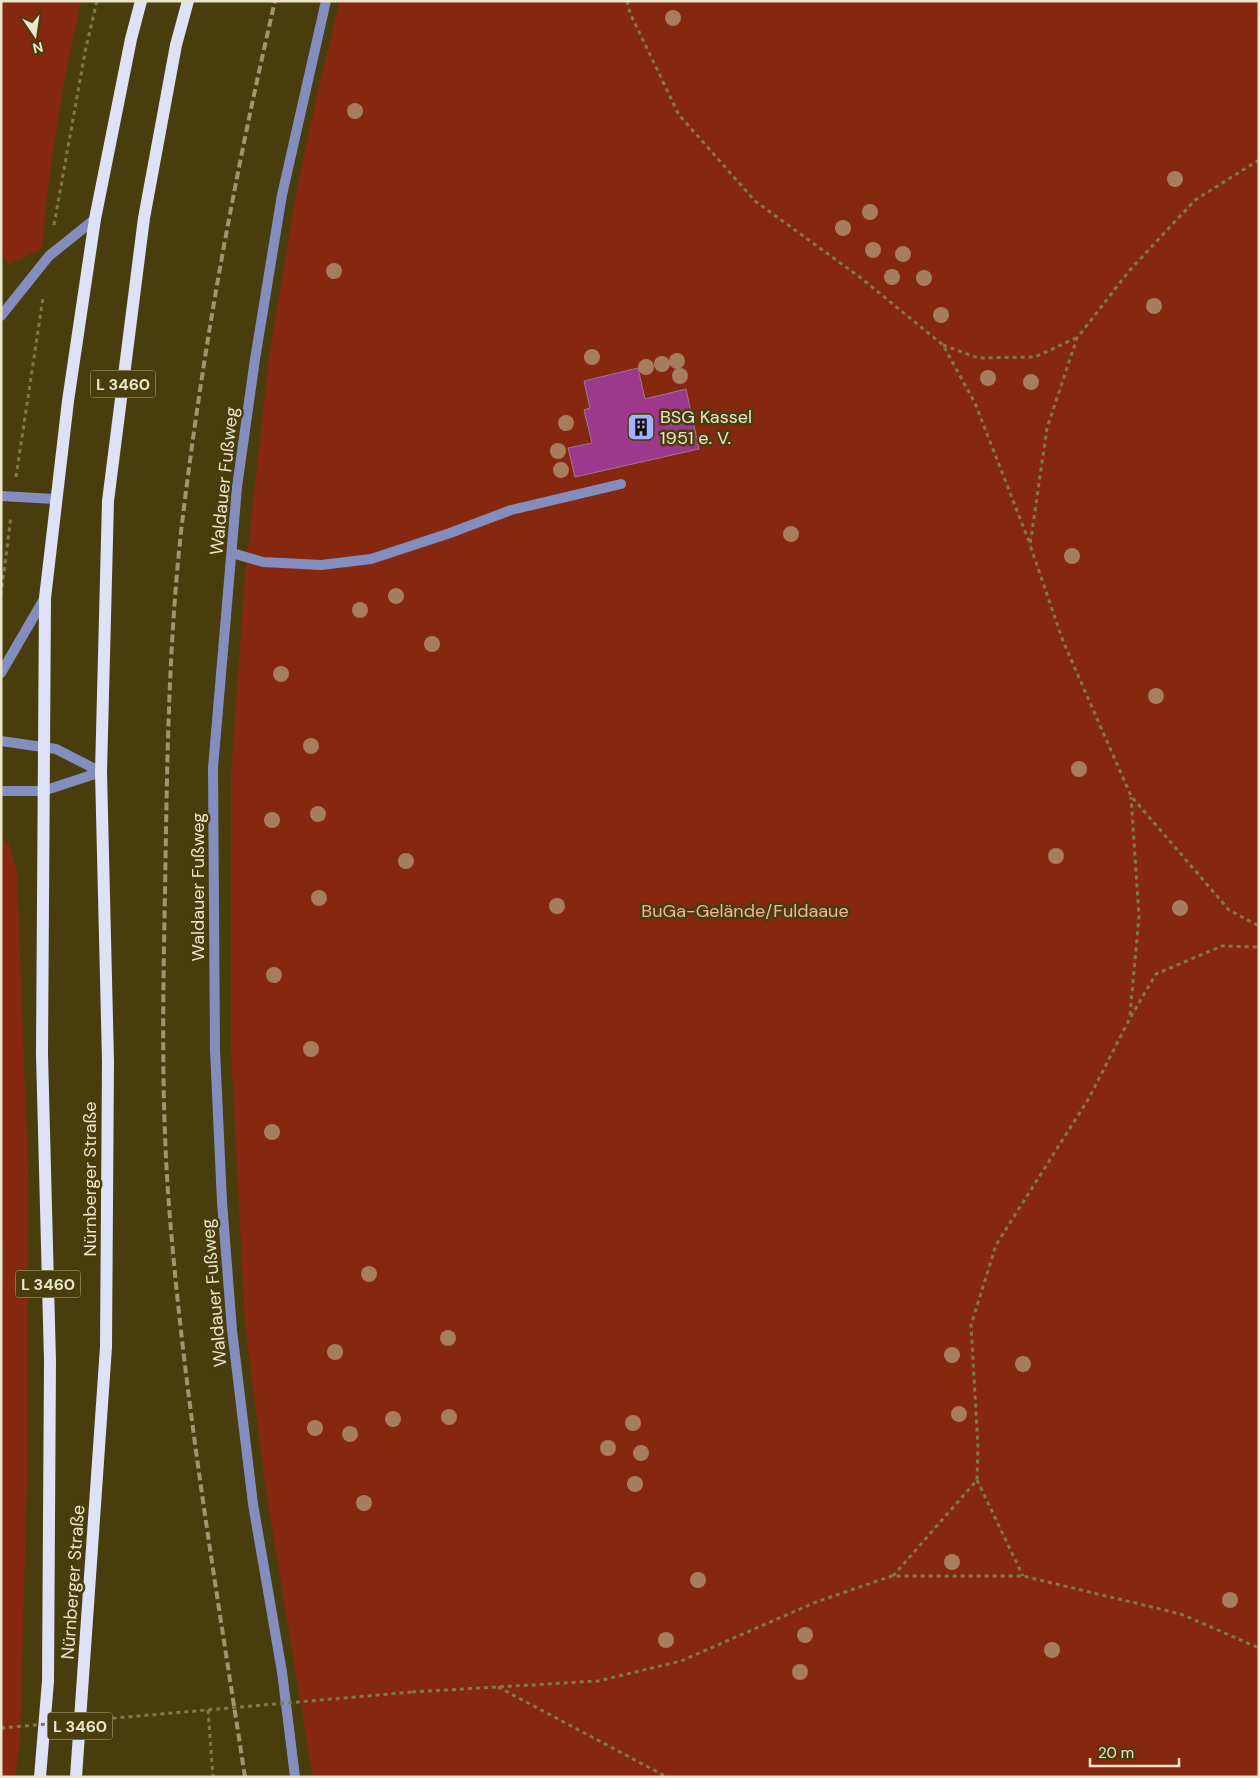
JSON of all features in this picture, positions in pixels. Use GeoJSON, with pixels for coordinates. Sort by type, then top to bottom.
{"type":"FeatureCollection","features":[{"type":"Feature","properties":{"kind":"main road","name":"L 3460"},"geometry":{"type":"LineString","coordinates":[[43,747],[45,598],[55,499],[95,219],[131,39],[141,1]]}},
{"type":"Feature","properties":{"kind":"main road","name":"L 3460"},"geometry":{"type":"LineString","coordinates":[[101,772],[108,501],[144,218],[176,45],[188,1]]}},
{"type":"Feature","properties":{"kind":"main road"},"geometry":{"type":"LineString","coordinates":[[43,747],[43,790]]}},
{"type":"Feature","properties":{"kind":"main road","name":"Nürnberger Straße"},"geometry":{"type":"LineString","coordinates":[[76,1777],[106,1347],[108,1061],[101,772]]}},
{"type":"Feature","properties":{"kind":"main road","name":"L 3460"},"geometry":{"type":"LineString","coordinates":[[40,1777],[48,1682],[50,1371],[42,1054],[43,790]]}},
{"type":"Feature","properties":{"kind":"street","name":"Waldauer Fußweg"},"geometry":{"type":"LineString","coordinates":[[295,1777],[282,1672],[252,1494],[232,1330],[222,1202],[216,1050],[213,768],[237,487],[255,359],[282,195],[326,1]]}},
{"type":"Feature","properties":{"kind":"street"},"geometry":{"type":"LineString","coordinates":[[1,316],[49,256],[95,219]]}},
{"type":"Feature","properties":{"kind":"street"},"geometry":{"type":"LineString","coordinates":[[232,553],[263,562],[321,565],[372,559],[450,534],[511,510],[621,484]]}},
{"type":"Feature","properties":{"kind":"street"},"geometry":{"type":"LineString","coordinates":[[1,496],[55,499]]}},
{"type":"Feature","properties":{"kind":"street"},"geometry":{"type":"LineString","coordinates":[[1,673],[45,598]]}},
{"type":"Feature","properties":{"kind":"street"},"geometry":{"type":"LineString","coordinates":[[1,741],[56,749],[101,772]]}},
{"type":"Feature","properties":{"kind":"street"},"geometry":{"type":"LineString","coordinates":[[1,791],[43,790],[101,772]]}},
{"type":"Feature","properties":{"kind":"path"},"geometry":{"type":"LineString","coordinates":[[627,1],[630,13],[679,115],[755,201],[860,278],[943,345],[978,358],[1035,357],[1077,338]]}},
{"type":"Feature","properties":{"kind":"path"},"geometry":{"type":"LineString","coordinates":[[1030,545],[1047,428],[1077,338],[1129,271],[1195,200],[1259,160]]}},
{"type":"Feature","properties":{"kind":"path"},"geometry":{"type":"LineString","coordinates":[[943,345],[975,403],[1030,545],[1063,641],[1131,796],[1229,910],[1259,926]]}},
{"type":"Feature","properties":{"kind":"path"},"geometry":{"type":"LineString","coordinates":[[1,582],[1,595]]}},
{"type":"Feature","properties":{"kind":"path"},"geometry":{"type":"LineString","coordinates":[[1130,1018],[1139,916],[1131,796]]}},
{"type":"Feature","properties":{"kind":"path"},"geometry":{"type":"LineString","coordinates":[[1023,1576],[977,1480],[978,1448],[971,1325],[996,1245],[1089,1098],[1130,1018],[1156,974],[1222,946],[1259,947]]}},
{"type":"Feature","properties":{"kind":"path"},"geometry":{"type":"LineString","coordinates":[[1,1241],[1,1283]]}},
{"type":"Feature","properties":{"kind":"path"},"geometry":{"type":"LineString","coordinates":[[892,1576],[977,1480]]}},
{"type":"Feature","properties":{"kind":"path"},"geometry":{"type":"LineString","coordinates":[[1,1728],[412,1692],[598,1681],[681,1661],[816,1602],[892,1576],[1023,1576],[1181,1614],[1259,1648]]}},
{"type":"Feature","properties":{"kind":"path"},"geometry":{"type":"LineString","coordinates":[[497,1686],[667,1777]]}},
{"type":"Feature","properties":{"kind":"path"},"geometry":{"type":"LineString","coordinates":[[208,1710],[213,1777]]}},
{"type":"Feature","properties":{"kind":"green space"},"geometry":{"type":"Polygon","coordinates":[[[1,1],[81,1],[57,124],[42,248],[8,265],[1,250],[1,1]]]}},
{"type":"Feature","properties":{"kind":"green space","name":"BuGa-Gelände/Fuldaaue"},"geometry":{"type":"Polygon","coordinates":[[[340,1],[1259,1],[1259,1777],[313,1777],[267,1498],[245,1325],[231,1048],[231,773],[245,576],[269,357],[296,194],[319,85],[340,1]]]}},
{"type":"Feature","properties":{"kind":"green space"},"geometry":{"type":"Polygon","coordinates":[[[1,838],[9,844],[17,873],[28,1171],[27,1480],[20,1740],[15,1777],[1,1777],[1,838]]]}},
{"type":"Feature","properties":{"kind":"building","name":"BSG Kassel 1951 e. V."},"geometry":{"type":"Polygon","coordinates":[[[638,368],[645,399],[686,389],[699,449],[575,477],[568,448],[592,443],[584,410],[590,408],[584,381],[638,368]]]}},
{"type":"Feature","properties":{"kind":"railway"},"geometry":{"type":"LineString","coordinates":[[245,1777],[192,1421],[175,1278],[166,1167],[163,1049],[164,931],[171,667],[181,532],[189,465],[220,265],[275,1]]}},
{"type":"Feature","properties":{"kind":"place","name":"BSG Kassel 1951 e. V."},"geometry":{"type":"Point","coordinates":[641,427]}}]}
